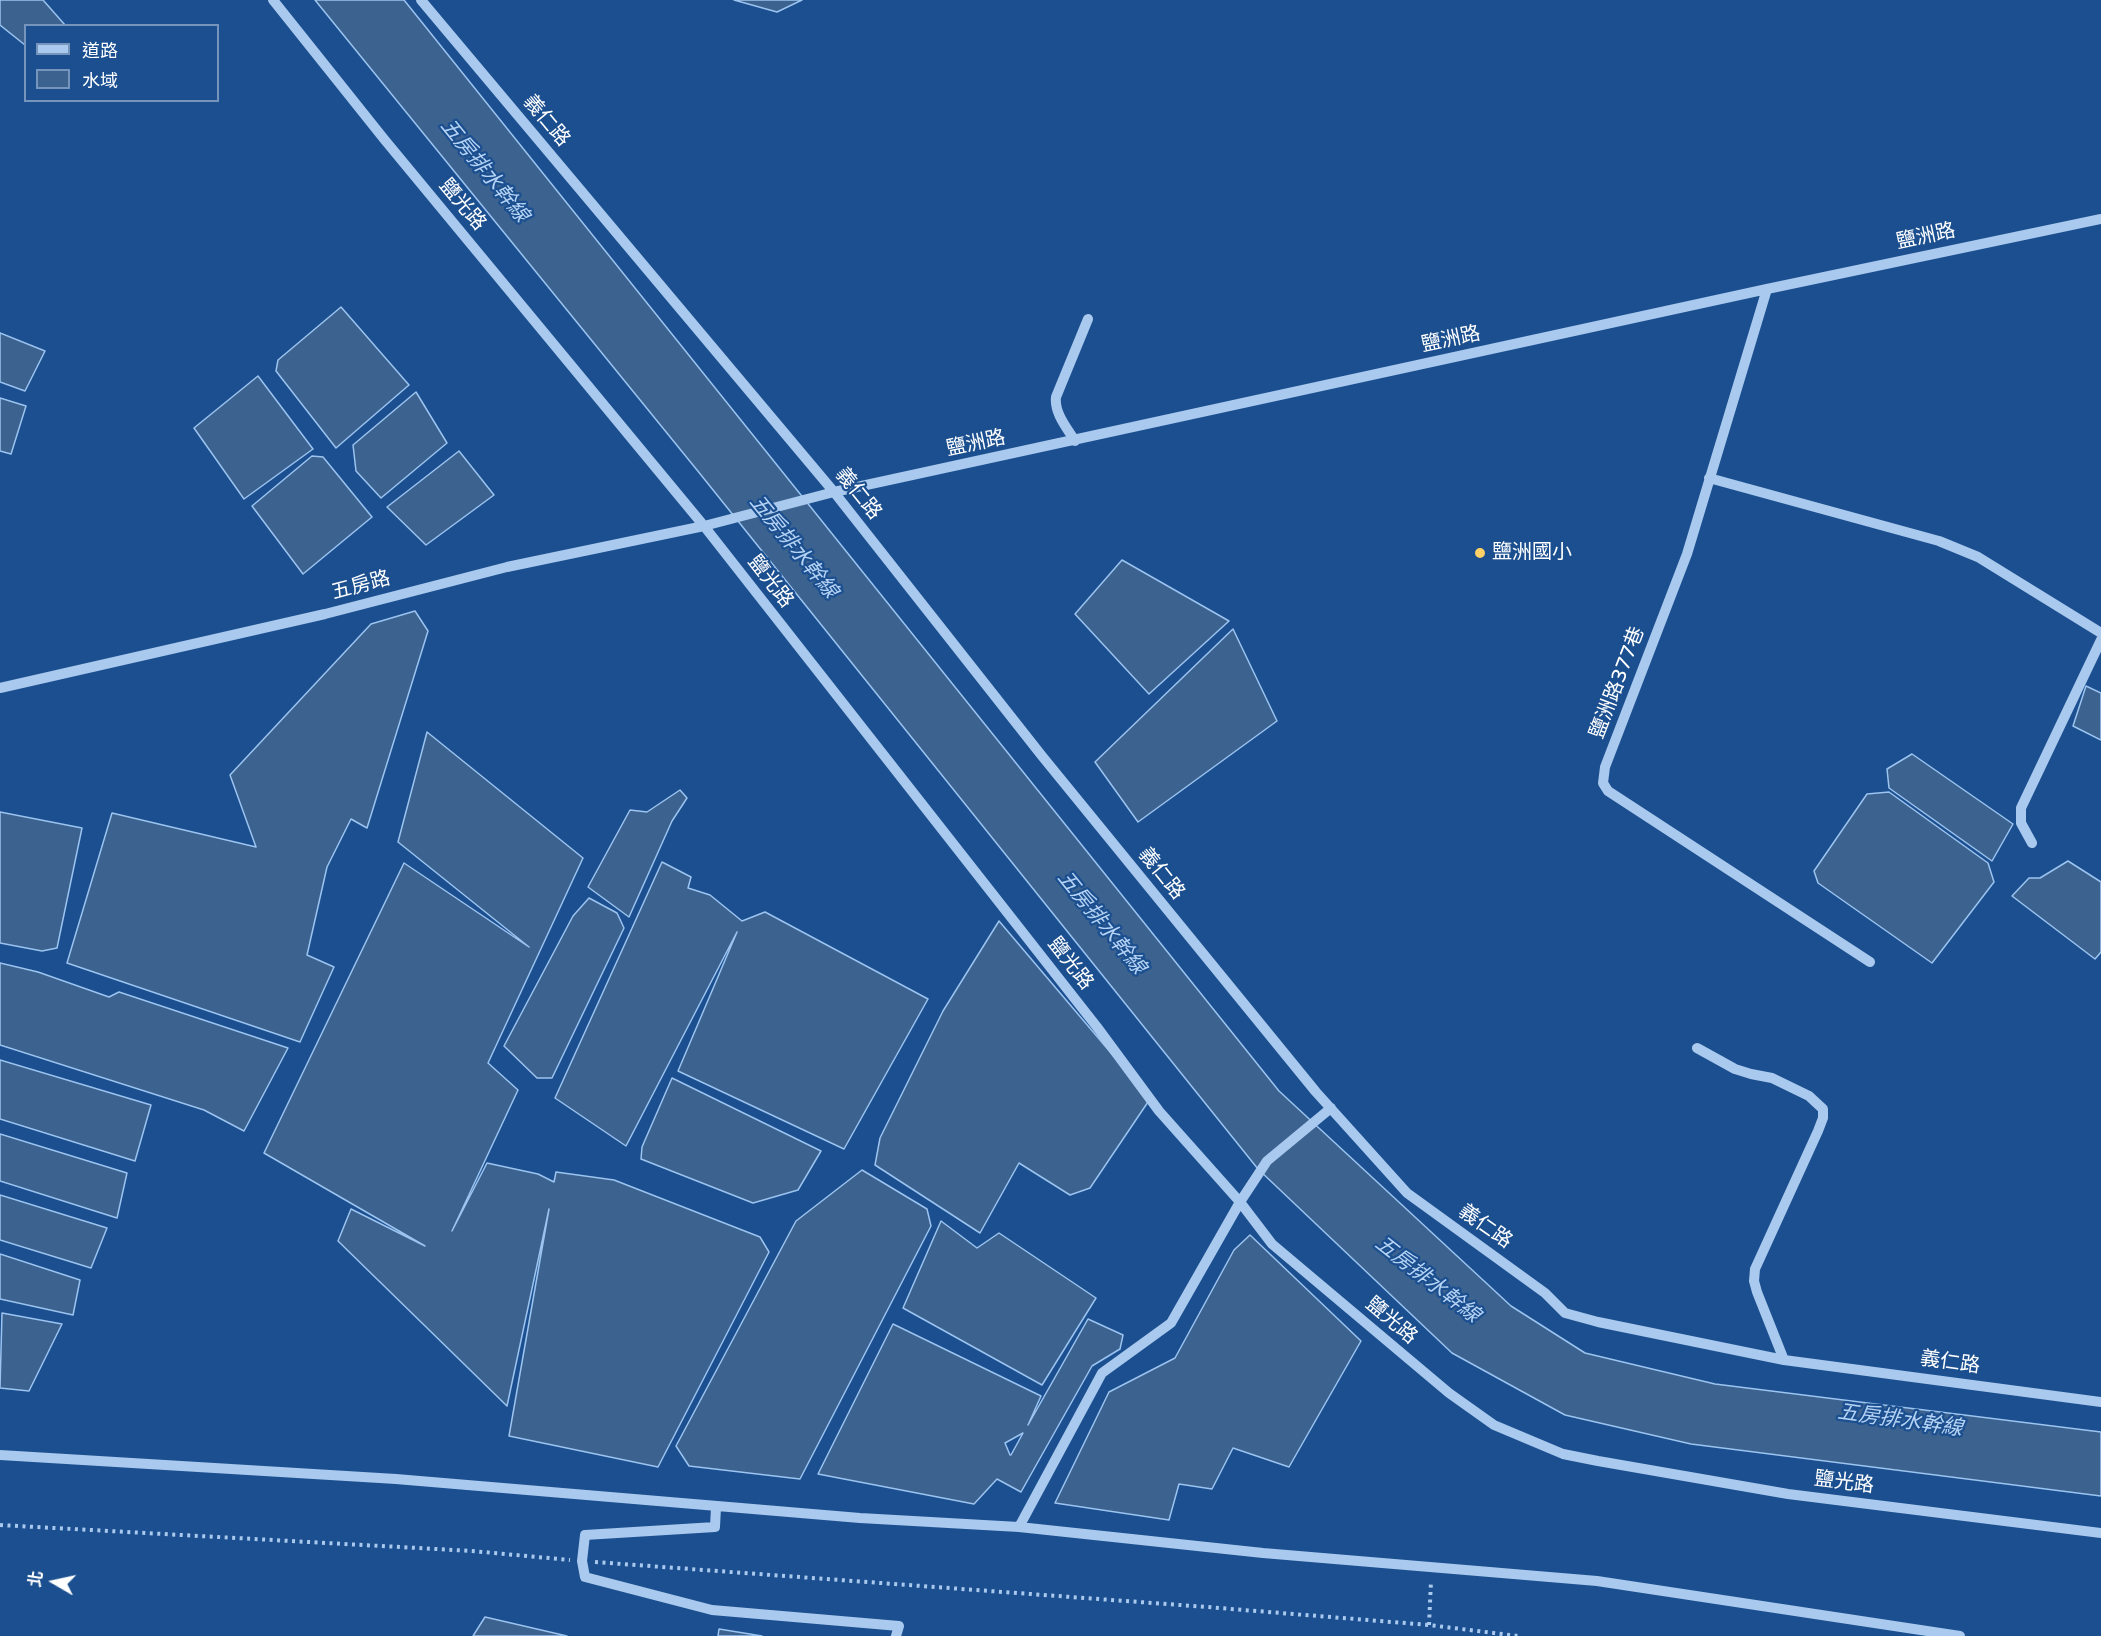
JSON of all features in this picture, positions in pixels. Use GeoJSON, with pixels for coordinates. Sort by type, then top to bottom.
{"type":"FeatureCollection","features":[{"type":"Feature","properties":{"kind":"street","name":"鹽光路"},"geometry":{"type":"LineString","coordinates":[[273,0],[384,139],[704,526],[1096,1026],[1159,1111],[1240,1202],[1272,1244],[1449,1393],[1494,1425],[1563,1454],[1788,1494],[2101,1533]]}},
{"type":"Feature","properties":{"kind":"street","name":"義仁路"},"geometry":{"type":"LineString","coordinates":[[421,0],[834,492],[1049,765],[1331,1108],[1407,1194],[1545,1293],[1565,1313],[1598,1322],[1784,1360],[2101,1401]]}},
{"type":"Feature","properties":{"kind":"street","name":"鹽洲路"},"geometry":{"type":"LineString","coordinates":[[732,519],[834,492],[1767,289],[2101,219]]}},
{"type":"Feature","properties":{"kind":"street","name":"鹽洲路377巷"},"geometry":{"type":"LineString","coordinates":[[1767,289],[1708,478],[1687,555],[1605,767],[1603,783],[1608,791],[1870,962]]}},
{"type":"Feature","properties":{"kind":"street"},"geometry":{"type":"LineString","coordinates":[[1075,441],[1055,405],[1056,397],[1088,319]]}},
{"type":"Feature","properties":{"kind":"street"},"geometry":{"type":"LineString","coordinates":[[1708,478],[1939,541],[1978,557],[2101,633]]}},
{"type":"Feature","properties":{"kind":"street","name":"五房路"},"geometry":{"type":"LineString","coordinates":[[0,688],[325,614],[507,567],[732,519]]}},
{"type":"Feature","properties":{"kind":"street"},"geometry":{"type":"LineString","coordinates":[[2032,843],[2021,823],[2021,807],[2101,640]]}},
{"type":"Feature","properties":{"kind":"street"},"geometry":{"type":"LineString","coordinates":[[1697,1048],[1735,1069],[1772,1078],[1809,1096],[1822,1109],[1823,1118],[1818,1131],[1755,1269],[1754,1281],[1757,1292],[1784,1360]]}},
{"type":"Feature","properties":{"kind":"street"},"geometry":{"type":"LineString","coordinates":[[1019,1527],[1102,1373],[1171,1323],[1240,1202],[1267,1161],[1331,1108]]}},
{"type":"Feature","properties":{"kind":"street"},"geometry":{"type":"LineString","coordinates":[[0,1455],[396,1479],[871,1519],[1019,1527],[1263,1553],[1597,1581],[1960,1636]]}},
{"type":"Feature","properties":{"kind":"street"},"geometry":{"type":"LineString","coordinates":[[716,1507],[715,1527],[585,1535],[582,1561],[585,1577],[712,1610],[899,1626],[896,1636]]}},
{"type":"Feature","properties":{"kind":"path"},"geometry":{"type":"LineString","coordinates":[[0,1525],[472,1551],[1428,1625],[1518,1636]]}},
{"type":"Feature","properties":{"kind":"path"},"geometry":{"type":"LineString","coordinates":[[1428,1625],[1431,1567]]}},
{"type":"Feature","properties":{"kind":"water"},"geometry":{"type":"Polygon","coordinates":[[[0,0],[43,0],[64,24],[24,24],[24,44],[0,25],[0,0]]]}},
{"type":"Feature","properties":{"kind":"water","name":"五房排水幹線"},"geometry":{"type":"Polygon","coordinates":[[[315,0],[404,0],[1279,1091],[1511,1306],[1585,1353],[1715,1384],[2101,1432],[2101,1496],[1691,1444],[1565,1415],[1452,1353],[1258,1169],[697,470],[315,0]]]}},
{"type":"Feature","properties":{"kind":"water"},"geometry":{"type":"Polygon","coordinates":[[[734,0],[802,0],[777,12],[734,0]]]}},
{"type":"Feature","properties":{"kind":"water"},"geometry":{"type":"Polygon","coordinates":[[[341,307],[409,385],[336,448],[276,371],[278,360],[341,307]]]}},
{"type":"Feature","properties":{"kind":"water"},"geometry":{"type":"Polygon","coordinates":[[[0,333],[45,351],[25,391],[0,382],[0,333]]]}},
{"type":"Feature","properties":{"kind":"water"},"geometry":{"type":"Polygon","coordinates":[[[258,376],[313,449],[244,499],[194,428],[258,376]]]}},
{"type":"Feature","properties":{"kind":"water"},"geometry":{"type":"Polygon","coordinates":[[[416,392],[447,443],[381,498],[356,471],[353,445],[416,392]]]}},
{"type":"Feature","properties":{"kind":"water"},"geometry":{"type":"Polygon","coordinates":[[[0,398],[26,406],[11,454],[0,451],[0,398]]]}},
{"type":"Feature","properties":{"kind":"water"},"geometry":{"type":"Polygon","coordinates":[[[459,451],[494,495],[426,545],[387,507],[459,451]]]}},
{"type":"Feature","properties":{"kind":"water"},"geometry":{"type":"Polygon","coordinates":[[[312,456],[323,457],[372,517],[303,574],[252,506],[312,456]]]}},
{"type":"Feature","properties":{"kind":"water"},"geometry":{"type":"Polygon","coordinates":[[[1122,560],[1229,621],[1149,694],[1075,614],[1122,560]]]}},
{"type":"Feature","properties":{"kind":"water"},"geometry":{"type":"Polygon","coordinates":[[[415,611],[428,631],[367,828],[351,819],[327,867],[307,955],[334,967],[300,1042],[67,963],[112,813],[256,847],[230,775],[371,624],[415,611]]]}},
{"type":"Feature","properties":{"kind":"water"},"geometry":{"type":"Polygon","coordinates":[[[1233,629],[1277,721],[1138,822],[1095,762],[1233,629]]]}},
{"type":"Feature","properties":{"kind":"water"},"geometry":{"type":"Polygon","coordinates":[[[2086,686],[2101,693],[2101,740],[2073,726],[2086,686]]]}},
{"type":"Feature","properties":{"kind":"water"},"geometry":{"type":"Polygon","coordinates":[[[427,732],[583,858],[488,1063],[518,1090],[452,1231],[487,1163],[538,1174],[554,1182],[556,1172],[614,1180],[760,1237],[769,1252],[658,1467],[509,1436],[549,1209],[507,1406],[338,1241],[351,1209],[425,1246],[264,1153],[404,863],[529,947],[398,842],[427,732]]]}},
{"type":"Feature","properties":{"kind":"water"},"geometry":{"type":"Polygon","coordinates":[[[1912,754],[2013,824],[1992,861],[1889,788],[1887,769],[1912,754]]]}},
{"type":"Feature","properties":{"kind":"water"},"geometry":{"type":"Polygon","coordinates":[[[680,790],[687,798],[672,821],[629,917],[588,887],[630,810],[647,812],[680,790]]]}},
{"type":"Feature","properties":{"kind":"water"},"geometry":{"type":"Polygon","coordinates":[[[1889,792],[1988,863],[1994,882],[1932,963],[1818,883],[1814,871],[1867,794],[1889,792]]]}},
{"type":"Feature","properties":{"kind":"water"},"geometry":{"type":"Polygon","coordinates":[[[0,812],[82,828],[57,948],[42,951],[0,943],[0,812]]]}},
{"type":"Feature","properties":{"kind":"water"},"geometry":{"type":"Polygon","coordinates":[[[2068,861],[2101,882],[2101,952],[2095,959],[2012,896],[2029,878],[2040,878],[2068,861]]]}},
{"type":"Feature","properties":{"kind":"water"},"geometry":{"type":"Polygon","coordinates":[[[662,862],[691,877],[688,888],[710,895],[742,921],[765,912],[928,999],[844,1149],[678,1071],[737,932],[626,1146],[555,1098],[662,862]]]}},
{"type":"Feature","properties":{"kind":"water"},"geometry":{"type":"Polygon","coordinates":[[[589,898],[617,913],[624,928],[552,1078],[537,1078],[504,1046],[573,916],[589,898]]]}},
{"type":"Feature","properties":{"kind":"water"},"geometry":{"type":"Polygon","coordinates":[[[999,921],[1150,1099],[1090,1188],[1070,1195],[1019,1163],[980,1233],[875,1165],[880,1138],[943,1011],[999,921]]]}},
{"type":"Feature","properties":{"kind":"water"},"geometry":{"type":"Polygon","coordinates":[[[0,963],[38,972],[109,997],[119,992],[288,1048],[244,1131],[204,1110],[0,1045],[0,963]]]}},
{"type":"Feature","properties":{"kind":"water"},"geometry":{"type":"Polygon","coordinates":[[[0,1060],[151,1105],[135,1161],[0,1119],[0,1060]]]}},
{"type":"Feature","properties":{"kind":"water"},"geometry":{"type":"Polygon","coordinates":[[[672,1078],[821,1151],[798,1190],[753,1203],[641,1159],[642,1147],[672,1078]]]}},
{"type":"Feature","properties":{"kind":"water"},"geometry":{"type":"Polygon","coordinates":[[[0,1134],[127,1173],[117,1218],[0,1181],[0,1134]]]}},
{"type":"Feature","properties":{"kind":"water"},"geometry":{"type":"Polygon","coordinates":[[[862,1170],[927,1209],[931,1226],[800,1479],[689,1466],[676,1446],[796,1221],[862,1170]]]}},
{"type":"Feature","properties":{"kind":"water"},"geometry":{"type":"Polygon","coordinates":[[[0,1195],[107,1228],[91,1268],[0,1240],[0,1195]]]}},
{"type":"Feature","properties":{"kind":"water"},"geometry":{"type":"Polygon","coordinates":[[[941,1221],[977,1248],[999,1233],[1096,1298],[1042,1385],[903,1308],[941,1221]]]}},
{"type":"Feature","properties":{"kind":"water"},"geometry":{"type":"Polygon","coordinates":[[[1250,1235],[1361,1341],[1289,1467],[1233,1448],[1212,1489],[1179,1484],[1169,1520],[1055,1503],[1109,1392],[1175,1358],[1234,1250],[1250,1235]]]}},
{"type":"Feature","properties":{"kind":"water"},"geometry":{"type":"Polygon","coordinates":[[[0,1254],[80,1280],[73,1315],[0,1299],[0,1254]]]}},
{"type":"Feature","properties":{"kind":"water"},"geometry":{"type":"Polygon","coordinates":[[[2,1313],[62,1324],[29,1391],[0,1388],[2,1313]]]}},
{"type":"Feature","properties":{"kind":"water"},"geometry":{"type":"Polygon","coordinates":[[[1088,1319],[1123,1335],[1120,1349],[1092,1366],[1021,1492],[997,1479],[974,1504],[818,1474],[893,1324],[1041,1396],[1028,1425],[1088,1319]],[[1023,1433],[1005,1443],[1011,1455],[1023,1433]]]}},
{"type":"Feature","properties":{"kind":"water"},"geometry":{"type":"Polygon","coordinates":[[[485,1617],[567,1636],[473,1636],[485,1617]]]}},
{"type":"Feature","properties":{"kind":"water"},"geometry":{"type":"Polygon","coordinates":[[[719,1629],[762,1636],[718,1636],[719,1629]]]}},
{"type":"Feature","properties":{"kind":"place","name":"鹽洲國小"},"geometry":{"type":"Point","coordinates":[1480,553]}}]}
